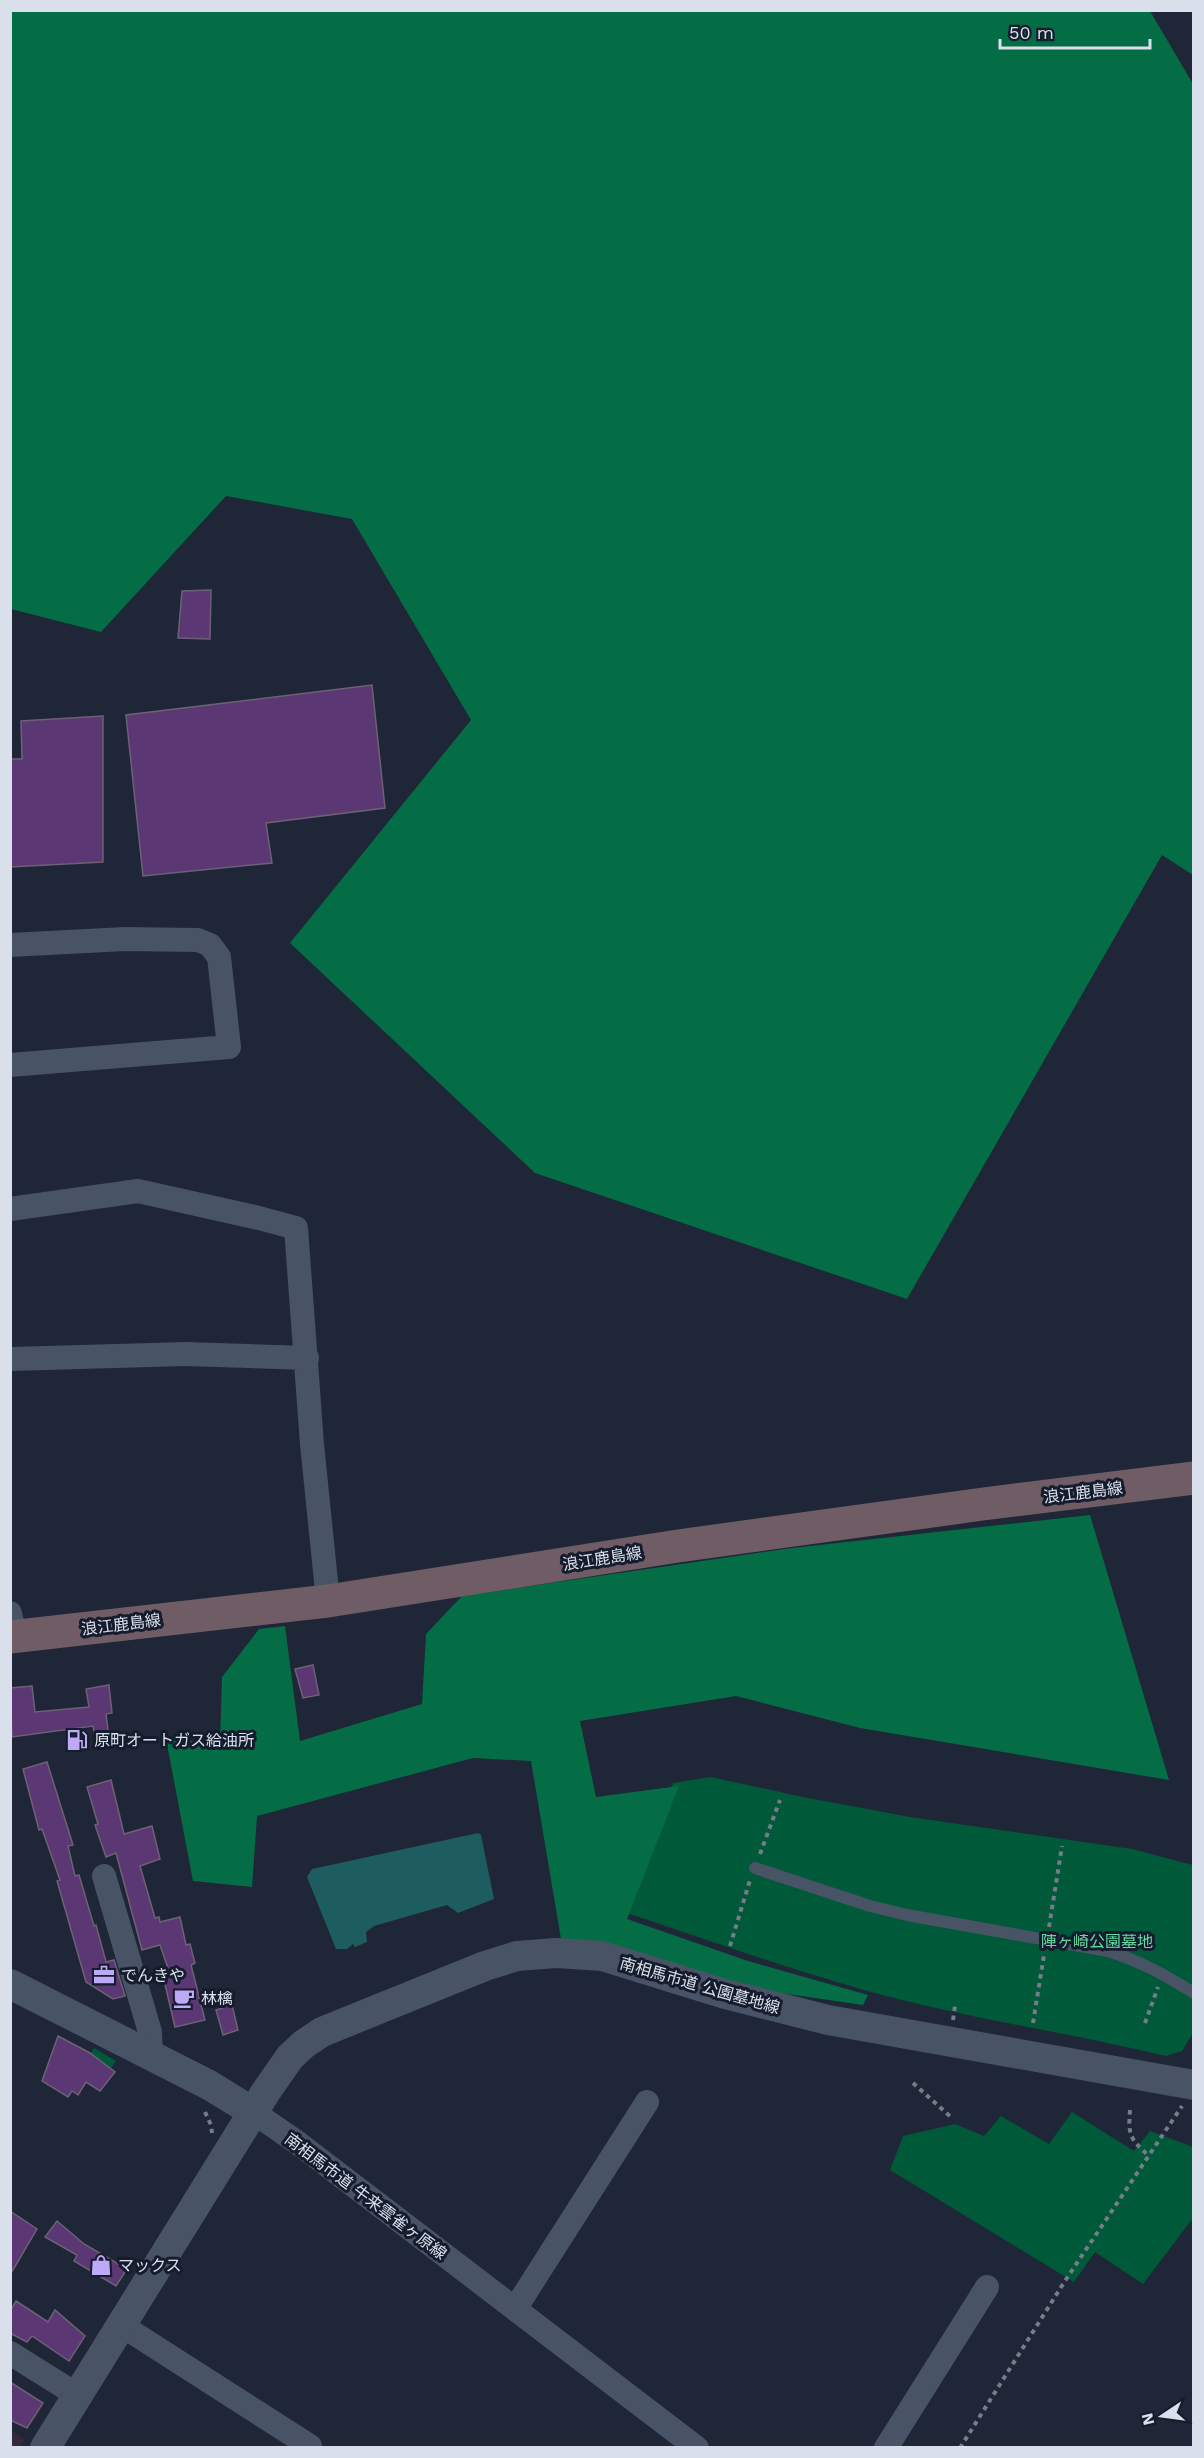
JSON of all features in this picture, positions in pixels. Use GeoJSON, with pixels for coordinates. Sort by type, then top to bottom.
{"type":"FeatureCollection","features":[{"type":"Feature","properties":{"kind":"main road","name":"浪江鹿島線"},"geometry":{"type":"LineString","coordinates":[[12,1629],[328,1601],[689,1544],[1194,1478]]}},
{"type":"Feature","properties":{"kind":"street"},"geometry":{"type":"LineString","coordinates":[[10,945],[160,938],[198,940],[210,945],[219,957],[229,1047],[10,1065]]}},
{"type":"Feature","properties":{"kind":"street"},"geometry":{"type":"LineString","coordinates":[[10,1209],[138,1191],[296,1228],[328,1601]]}},
{"type":"Feature","properties":{"kind":"street"},"geometry":{"type":"LineString","coordinates":[[10,1359],[186,1354],[307,1358]]}},
{"type":"Feature","properties":{"kind":"street"},"geometry":{"type":"LineString","coordinates":[[104,1875],[150,2032],[151,2055]]}},
{"type":"Feature","properties":{"kind":"street","name":"南相馬市道 公園墓地線"},"geometry":{"type":"LineString","coordinates":[[45,2448],[253,2112],[290,2057],[322,2032],[485,1966],[517,1956],[556,1953],[602,1956],[725,1994],[828,2020],[1191,2091]]}},
{"type":"Feature","properties":{"kind":"street","name":"南相馬市道 牛来雲雀ヶ原線"},"geometry":{"type":"LineString","coordinates":[[10,1984],[209,2085],[253,2112],[298,2143],[697,2448]]}},
{"type":"Feature","properties":{"kind":"street"},"geometry":{"type":"LineString","coordinates":[[515,2309],[647,2102]]}},
{"type":"Feature","properties":{"kind":"street"},"geometry":{"type":"LineString","coordinates":[[886,2448],[987,2287]]}},
{"type":"Feature","properties":{"kind":"street"},"geometry":{"type":"LineString","coordinates":[[121,2325],[310,2446]]}},
{"type":"Feature","properties":{"kind":"street"},"geometry":{"type":"LineString","coordinates":[[10,2353],[77,2395]]}},
{"type":"Feature","properties":{"kind":"lane"},"geometry":{"type":"LineString","coordinates":[[754,1868],[870,1906],[907,1915],[1108,1951],[1136,1960],[1194,1993]]}},
{"type":"Feature","properties":{"kind":"path"},"geometry":{"type":"LineString","coordinates":[[1145,2023],[1162,1973]]}},
{"type":"Feature","properties":{"kind":"path"},"geometry":{"type":"LineString","coordinates":[[913,2083],[953,2119]]}},
{"type":"Feature","properties":{"kind":"path"},"geometry":{"type":"LineString","coordinates":[[960,2448],[1063,2284],[1191,2091]]}},
{"type":"Feature","properties":{"kind":"path"},"geometry":{"type":"LineString","coordinates":[[1131,2110],[1129,2134],[1148,2155]]}},
{"type":"Feature","properties":{"kind":"shaded area"},"geometry":{"type":"Polygon","coordinates":[[[478,1833],[481,1835],[494,1899],[458,1913],[447,1905],[374,1926],[366,1932],[367,1942],[355,1947],[353,1944],[347,1949],[336,1949],[307,1877],[312,1869],[478,1833]]]}},
{"type":"Feature","properties":{"kind":"shaded area"},"geometry":{"type":"Polygon","coordinates":[[[10,2430],[25,2439],[20,2447],[11,2447],[10,2430]]]}},
{"type":"Feature","properties":{"kind":"green space"},"geometry":{"type":"Polygon","coordinates":[[[10,11],[1150,11],[1193,84],[1193,875],[1162,855],[907,1299],[535,1173],[290,943],[471,720],[352,519],[226,496],[101,632],[11,609],[10,11]]]}},
{"type":"Feature","properties":{"kind":"green space"},"geometry":{"type":"Polygon","coordinates":[[[1090,1515],[1169,1780],[860,1728],[736,1696],[580,1721],[596,1797],[679,1786],[627,1919],[748,1961],[868,1995],[863,2005],[713,1983],[569,1966],[561,1939],[531,1761],[473,1758],[257,1816],[252,1887],[193,1881],[166,1739],[220,1743],[222,1677],[259,1629],[285,1626],[300,1741],[422,1704],[426,1634],[462,1596],[792,1548],[1090,1515]]]}},
{"type":"Feature","properties":{"kind":"green space","name":"陣ヶ崎公園墓地"},"geometry":{"type":"Polygon","coordinates":[[[711,1777],[910,1817],[1132,1849],[1193,1865],[1193,2033],[1182,2051],[1166,2056],[977,2017],[901,2000],[833,1981],[621,1911],[673,1783],[711,1777]]]}},
{"type":"Feature","properties":{"kind":"green space"},"geometry":{"type":"Polygon","coordinates":[[[94,2048],[116,2061],[103,2080],[83,2067],[94,2048]]]}},
{"type":"Feature","properties":{"kind":"green space"},"geometry":{"type":"Polygon","coordinates":[[[1072,2112],[1134,2151],[1150,2131],[1193,2147],[1193,2218],[1143,2284],[1095,2252],[1074,2282],[890,2170],[903,2136],[955,2124],[984,2136],[1001,2116],[1049,2144],[1072,2112]]]}},
{"type":"Feature","properties":{"kind":"building"},"geometry":{"type":"Polygon","coordinates":[[[211,590],[210,639],[178,638],[182,591],[211,590]]]}},
{"type":"Feature","properties":{"kind":"building"},"geometry":{"type":"Polygon","coordinates":[[[372,685],[385,808],[266,823],[272,863],[143,876],[126,715],[372,685]]]}},
{"type":"Feature","properties":{"kind":"building"},"geometry":{"type":"Polygon","coordinates":[[[103,716],[103,862],[10,867],[10,759],[22,759],[21,721],[103,716]]]}},
{"type":"Feature","properties":{"kind":"building"},"geometry":{"type":"Polygon","coordinates":[[[313,1665],[319,1695],[303,1698],[295,1669],[313,1665]]]}},
{"type":"Feature","properties":{"kind":"building"},"geometry":{"type":"Polygon","coordinates":[[[109,1685],[112,1713],[106,1714],[110,1745],[97,1747],[93,1726],[12,1737],[10,1688],[32,1686],[35,1712],[89,1707],[86,1689],[109,1685]]]}},
{"type":"Feature","properties":{"kind":"building"},"geometry":{"type":"Polygon","coordinates":[[[47,1762],[73,1845],[68,1846],[75,1876],[79,1875],[106,1962],[114,1960],[125,1996],[113,1999],[86,1982],[57,1881],[60,1880],[42,1829],[39,1830],[23,1769],[47,1762]]]}},
{"type":"Feature","properties":{"kind":"building"},"geometry":{"type":"Polygon","coordinates":[[[111,1780],[124,1834],[152,1826],[160,1859],[140,1866],[155,1918],[159,1917],[160,1922],[180,1917],[186,1945],[190,1944],[195,1963],[191,1965],[205,2020],[175,2027],[163,1976],[170,1974],[160,1945],[142,1950],[116,1853],[106,1857],[95,1825],[98,1824],[87,1787],[111,1780]]]}},
{"type":"Feature","properties":{"kind":"building"},"geometry":{"type":"Polygon","coordinates":[[[232,2005],[238,2030],[223,2035],[216,2010],[232,2005]]]}},
{"type":"Feature","properties":{"kind":"building"},"geometry":{"type":"Polygon","coordinates":[[[58,2036],[90,2053],[115,2072],[100,2091],[86,2082],[78,2095],[72,2091],[68,2097],[42,2081],[58,2036]]]}},
{"type":"Feature","properties":{"kind":"building"},"geometry":{"type":"Polygon","coordinates":[[[10,2211],[37,2229],[10,2275],[10,2211]]]}},
{"type":"Feature","properties":{"kind":"building","name":"マックス"},"geometry":{"type":"Polygon","coordinates":[[[57,2221],[84,2244],[127,2269],[116,2286],[74,2261],[77,2255],[45,2237],[57,2221]]]}},
{"type":"Feature","properties":{"kind":"building"},"geometry":{"type":"Polygon","coordinates":[[[16,2301],[48,2322],[55,2310],[85,2336],[69,2361],[32,2336],[27,2342],[10,2333],[10,2311],[16,2301]]]}},
{"type":"Feature","properties":{"kind":"building"},"geometry":{"type":"Polygon","coordinates":[[[10,2382],[43,2403],[27,2428],[10,2420],[10,2382]]]}},
{"type":"Feature","properties":{"kind":"place","name":"原町オートガス給油所"},"geometry":{"type":"Point","coordinates":[77,1740]}},
{"type":"Feature","properties":{"kind":"place","name":"でんきや"},"geometry":{"type":"Point","coordinates":[104,1975]}},
{"type":"Feature","properties":{"kind":"place","name":"林檎"},"geometry":{"type":"Point","coordinates":[184,1998]}},
{"type":"Feature","properties":{"kind":"place","name":"マックス"},"geometry":{"type":"Point","coordinates":[101,2265]}}]}
